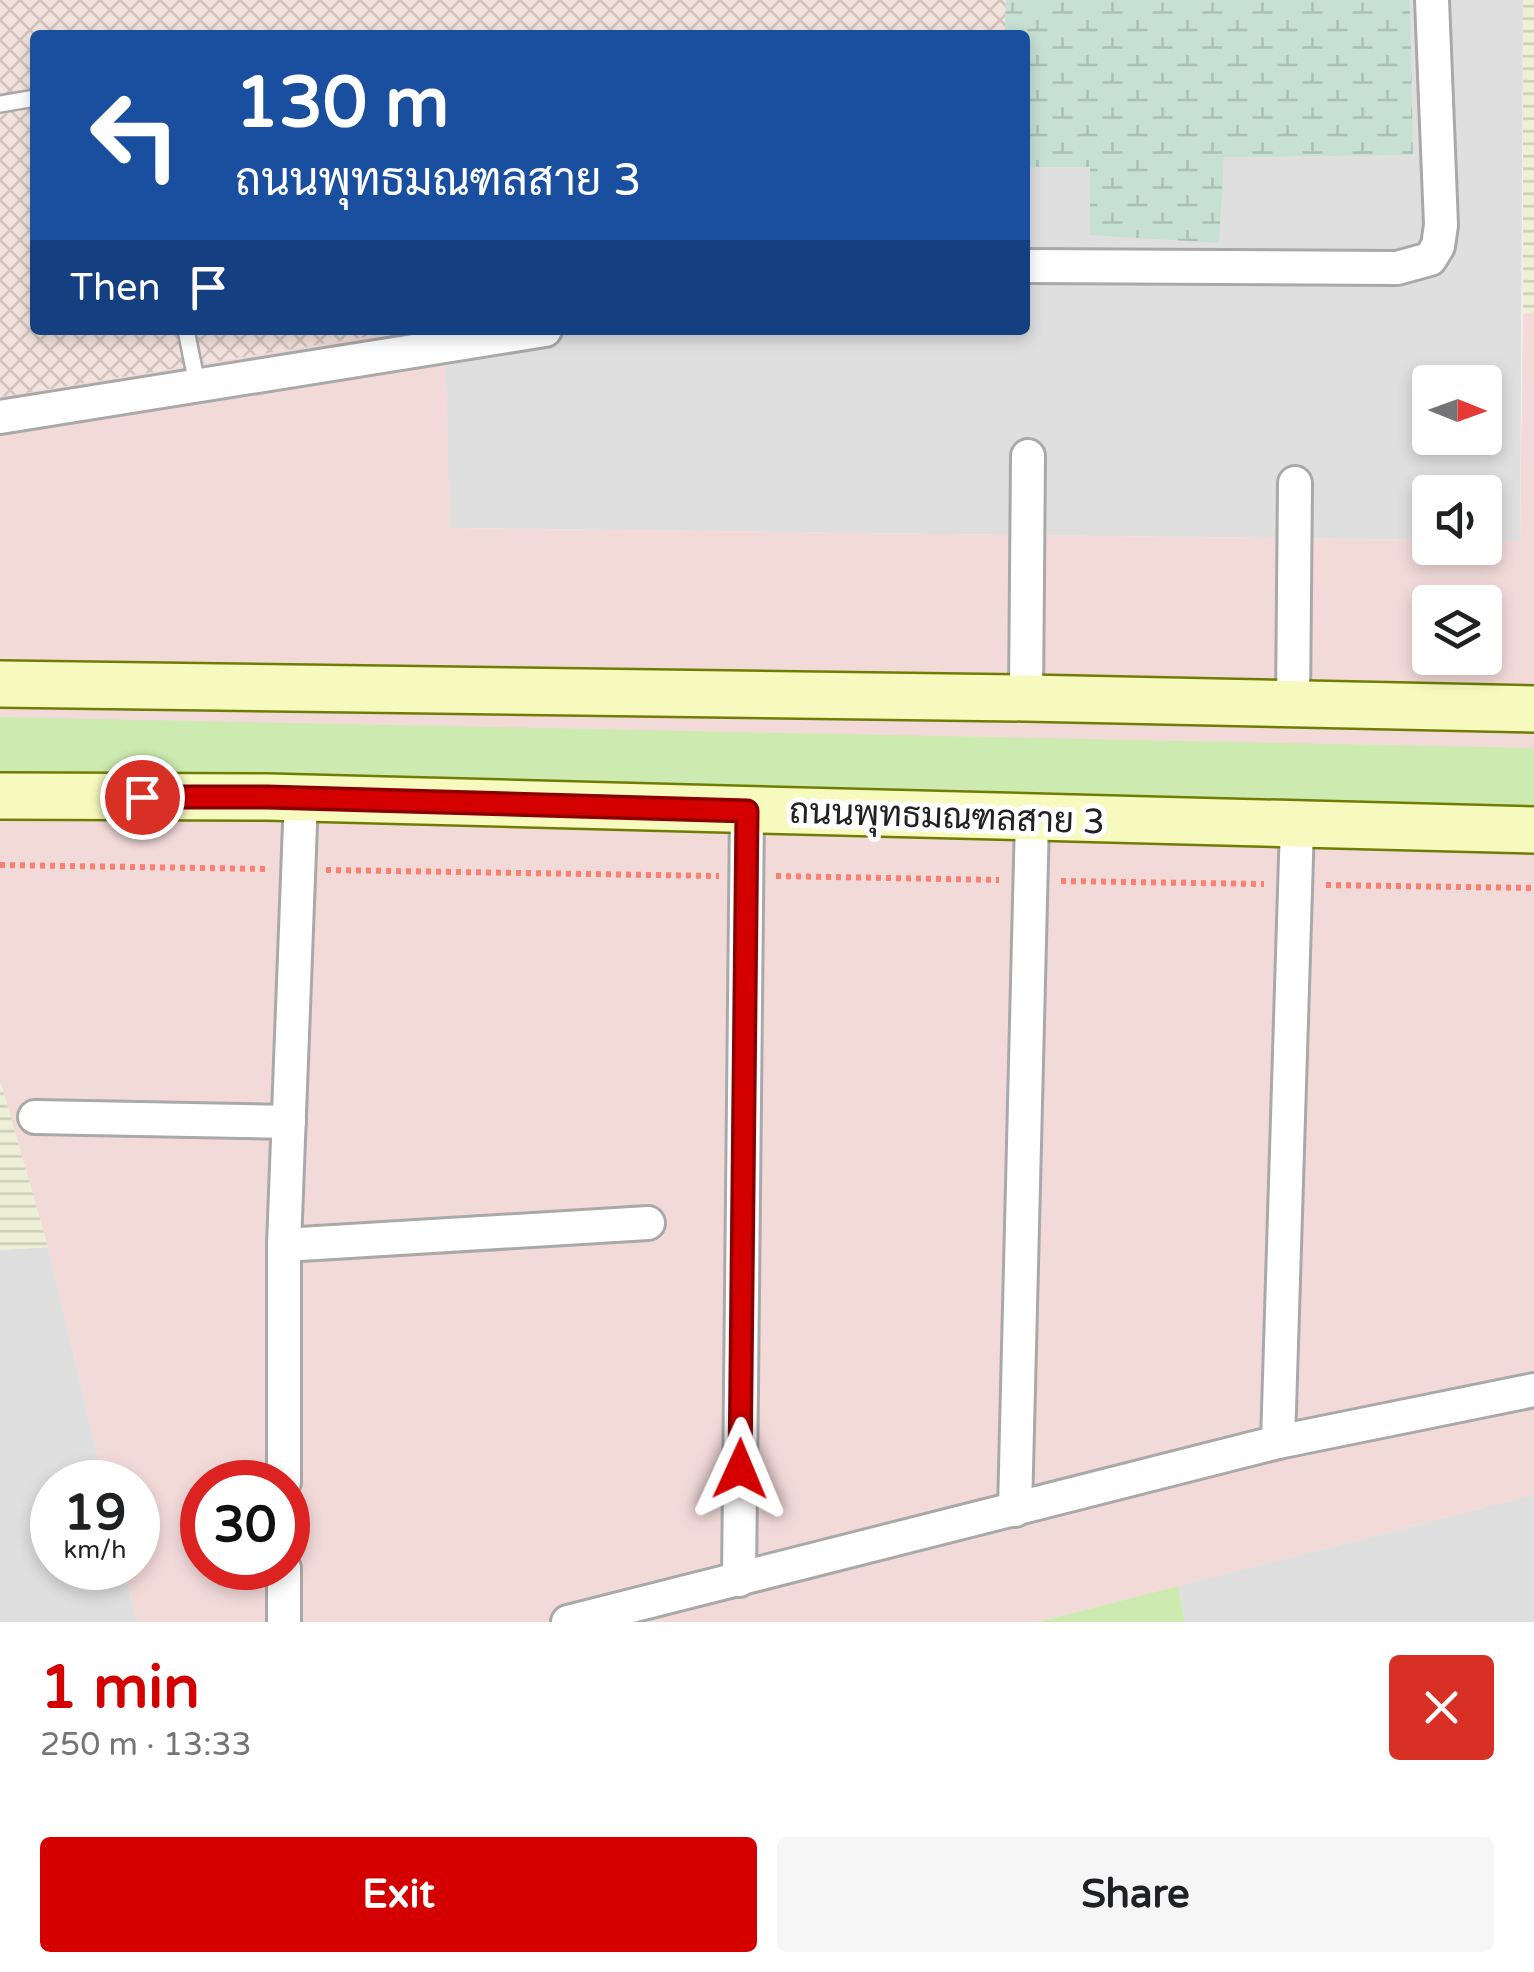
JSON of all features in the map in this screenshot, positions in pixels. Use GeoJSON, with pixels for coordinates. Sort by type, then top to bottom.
{"type":"FeatureCollection","features":[{"type":"Feature","properties":{"kind":"main road"},"geometry":{"type":"LineString","coordinates":[[0,684],[1534,709]]}},
{"type":"Feature","properties":{"kind":"main road","name":"ถนนพุทธมณฑลสาย 3"},"geometry":{"type":"LineString","coordinates":[[0,796],[301,798],[1032,820],[1534,830]]}},
{"type":"Feature","properties":{"kind":"street"},"geometry":{"type":"LineString","coordinates":[[1030,266],[1397,268],[1430,259],[1438,246],[1441,225],[1432,0]]}},
{"type":"Feature","properties":{"kind":"street"},"geometry":{"type":"LineString","coordinates":[[0,417],[513,335]]}},
{"type":"Feature","properties":{"kind":"street"},"geometry":{"type":"LineString","coordinates":[[1026,698],[1028,456]]}},
{"type":"Feature","properties":{"kind":"street"},"geometry":{"type":"LineString","coordinates":[[1294,483],[1294,703]]}},
{"type":"Feature","properties":{"kind":"street"},"geometry":{"type":"LineString","coordinates":[[284,1460],[284,1245],[301,798]]}},
{"type":"Feature","properties":{"kind":"street"},"geometry":{"type":"LineString","coordinates":[[739,1580],[747,811]]}},
{"type":"Feature","properties":{"kind":"street"},"geometry":{"type":"LineString","coordinates":[[1015,1510],[1032,820]]}},
{"type":"Feature","properties":{"kind":"street"},"geometry":{"type":"LineString","coordinates":[[1278,1442],[1297,824]]}},
{"type":"Feature","properties":{"kind":"street"},"geometry":{"type":"LineString","coordinates":[[35,1117],[288,1122]]}},
{"type":"Feature","properties":{"kind":"street"},"geometry":{"type":"LineString","coordinates":[[284,1245],[648,1224]]}},
{"type":"Feature","properties":{"kind":"street"},"geometry":{"type":"LineString","coordinates":[[568,1622],[1278,1442],[1534,1390]]}},
{"type":"Feature","properties":{"kind":"street"},"geometry":{"type":"LineString","coordinates":[[284,1590],[284,1622]]}},
{"type":"Feature","properties":{"kind":"lane"},"geometry":{"type":"LineString","coordinates":[[0,104],[30,99]]}},
{"type":"Feature","properties":{"kind":"lane"},"geometry":{"type":"LineString","coordinates":[[187,335],[197,384]]}},
{"type":"Feature","properties":{"kind":"shaded area"},"geometry":{"type":"Polygon","coordinates":[[[0,0],[1006,0],[1005,30],[30,30],[30,335],[377,335],[0,397],[0,0]]]}},
{"type":"Feature","properties":{"kind":"shaded area"},"geometry":{"type":"Polygon","coordinates":[[[1006,0],[1523,0],[1520,541],[1502,541],[1502,475],[1412,475],[1412,540],[449,528],[445,335],[1030,335],[1030,30],[1005,30],[1006,0]]]}},
{"type":"Feature","properties":{"kind":"shaded area"},"geometry":{"type":"Polygon","coordinates":[[[1534,312],[1534,1495],[1038,1622],[137,1622],[129,1590],[160,1590],[160,1460],[99,1460],[48,1247],[0,1080],[0,389],[368,335],[445,335],[450,528],[1412,540],[1412,565],[1502,565],[1502,541],[1520,541],[1523,314],[1534,312]]]}},
{"type":"Feature","properties":{"kind":"shaded area"},"geometry":{"type":"Polygon","coordinates":[[[48,1247],[99,1460],[30,1460],[30,1590],[129,1590],[137,1622],[0,1622],[0,1250],[48,1247]]]}},
{"type":"Feature","properties":{"kind":"shaded area"},"geometry":{"type":"Polygon","coordinates":[[[1534,1495],[1534,1622],[1185,1622],[1178,1586],[1534,1495]]]}},
{"type":"Feature","properties":{"kind":"green space"},"geometry":{"type":"Polygon","coordinates":[[[1006,0],[1410,0],[1413,155],[1224,157],[1219,243],[1090,235],[1090,167],[1030,167],[1030,30],[1005,30],[1006,0]]]}},
{"type":"Feature","properties":{"kind":"green space"},"geometry":{"type":"Polygon","coordinates":[[[1523,0],[1534,0],[1534,312],[1523,314],[1523,0]]]}},
{"type":"Feature","properties":{"kind":"green space"},"geometry":{"type":"Polygon","coordinates":[[[0,717],[1534,748],[1534,806],[0,778],[0,717]]]}},
{"type":"Feature","properties":{"kind":"green space"},"geometry":{"type":"Polygon","coordinates":[[[0,1080],[48,1247],[0,1250],[0,1080]]]}},
{"type":"Feature","properties":{"kind":"green space"},"geometry":{"type":"Polygon","coordinates":[[[1178,1586],[1185,1622],[1038,1622],[1178,1586]]]}},
{"type":"Feature","properties":{"kind":"route"},"geometry":{"type":"LineString","coordinates":[[142,797],[747,811],[740,1469]]}}]}
